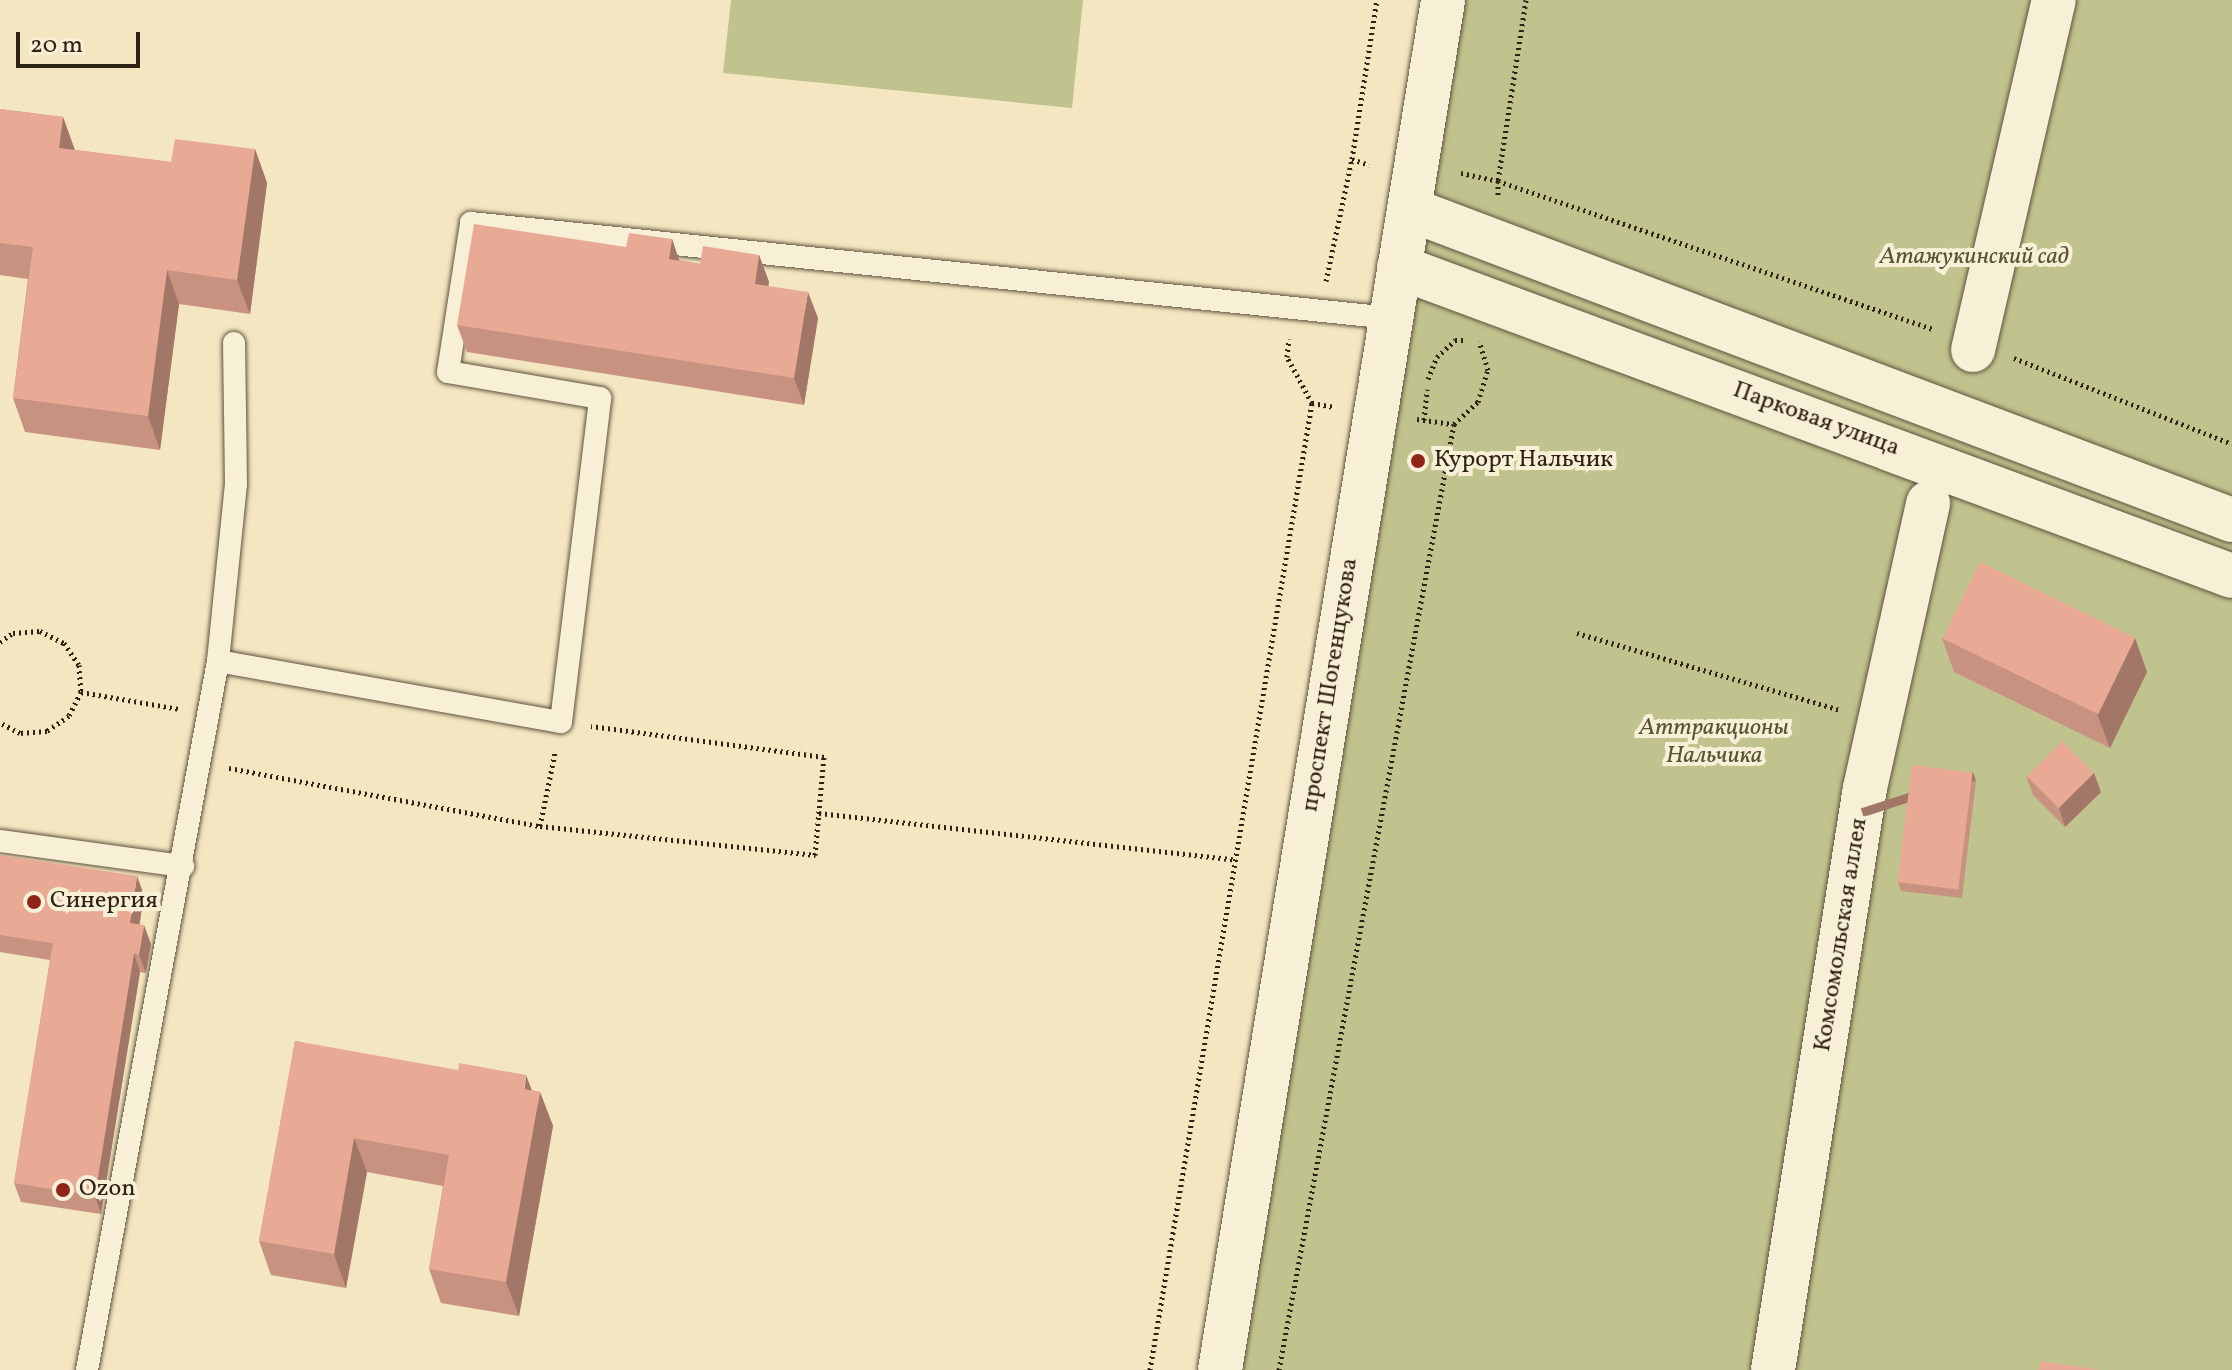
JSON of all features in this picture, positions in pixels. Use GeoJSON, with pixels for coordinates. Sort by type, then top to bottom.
{"type":"FeatureCollection","features":[{"type":"Feature","properties":{"kind":"street","name":"проспект Шогенцукова"},"geometry":{"type":"LineString","coordinates":[[1220,1370],[1443,0]]}},
{"type":"Feature","properties":{"kind":"street"},"geometry":{"type":"LineString","coordinates":[[1974,347],[2054,0]]}},
{"type":"Feature","properties":{"kind":"street"},"geometry":{"type":"LineString","coordinates":[[1409,209],[2232,520]]}},
{"type":"Feature","properties":{"kind":"street","name":"Парковая улица"},"geometry":{"type":"LineString","coordinates":[[1399,267],[2232,576]]}},
{"type":"Feature","properties":{"kind":"street","name":"Комсомольская аллея"},"geometry":{"type":"LineString","coordinates":[[1773,1370],[1880,721],[1928,503]]}},
{"type":"Feature","properties":{"kind":"lane"},"geometry":{"type":"LineString","coordinates":[[218,661],[561,722],[600,398],[448,372],[471,223],[1391,318]]}},
{"type":"Feature","properties":{"kind":"lane"},"geometry":{"type":"LineString","coordinates":[[87,1370],[183,866],[218,661],[236,484],[234,343]]}},
{"type":"Feature","properties":{"kind":"lane"},"geometry":{"type":"LineString","coordinates":[[0,841],[183,866]]}},
{"type":"Feature","properties":{"kind":"path"},"geometry":{"type":"LineString","coordinates":[[1345,196],[1377,0]]}},
{"type":"Feature","properties":{"kind":"path"},"geometry":{"type":"LineString","coordinates":[[1498,211],[1498,181],[1526,0]]}},
{"type":"Feature","properties":{"kind":"path"},"geometry":{"type":"LineString","coordinates":[[1352,159],[1369,165]]}},
{"type":"Feature","properties":{"kind":"path"},"geometry":{"type":"LineString","coordinates":[[1461,173],[1498,181],[1974,347],[2232,444]]}},
{"type":"Feature","properties":{"kind":"path"},"geometry":{"type":"LineString","coordinates":[[1279,1370],[1454,424],[1478,402],[1488,370],[1479,338],[1455,340],[1437,357],[1427,380],[1424,420]]}},
{"type":"Feature","properties":{"kind":"path"},"geometry":{"type":"LineString","coordinates":[[1312,403],[1340,408]]}},
{"type":"Feature","properties":{"kind":"path"},"geometry":{"type":"LineString","coordinates":[[1408,417],[1454,424]]}},
{"type":"Feature","properties":{"kind":"path"},"geometry":{"type":"LineString","coordinates":[[1150,1370],[1304,448]]}},
{"type":"Feature","properties":{"kind":"path"},"geometry":{"type":"LineString","coordinates":[[0,642],[13,633],[40,631],[64,643],[79,665],[81,692],[69,716],[47,731],[20,733],[0,723]]}},
{"type":"Feature","properties":{"kind":"path"},"geometry":{"type":"LineString","coordinates":[[1577,633],[1880,721]]}},
{"type":"Feature","properties":{"kind":"path"},"geometry":{"type":"LineString","coordinates":[[81,692],[208,714]]}},
{"type":"Feature","properties":{"kind":"path"},"geometry":{"type":"LineString","coordinates":[[201,762],[540,826],[815,855],[824,757],[561,722],[540,826]]}},
{"type":"Feature","properties":{"kind":"path"},"geometry":{"type":"LineString","coordinates":[[819,813],[1236,860]]}},
{"type":"Feature","properties":{"kind":"green space"},"geometry":{"type":"Polygon","coordinates":[[[731,0],[1083,0],[1072,108],[723,73],[731,0]]]}},
{"type":"Feature","properties":{"kind":"green space"},"geometry":{"type":"Polygon","coordinates":[[[1443,0],[2232,0],[2232,1370],[1220,1370],[1443,0]]]}},
{"type":"Feature","properties":{"kind":"building"},"geometry":{"type":"Polygon","coordinates":[[[0,109],[63,117],[59,148],[171,162],[175,139],[255,149],[237,280],[167,270],[148,416],[13,398],[33,247],[0,243],[0,109]]]}},
{"type":"Feature","properties":{"kind":"building"},"geometry":{"type":"Polygon","coordinates":[[[474,224],[626,247],[629,233],[672,239],[669,259],[700,264],[703,246],[759,255],[755,284],[808,292],[794,378],[457,325],[474,224]]]}},
{"type":"Feature","properties":{"kind":"building"},"geometry":{"type":"Polygon","coordinates":[[[1980,562],[2135,638],[2098,714],[1943,638],[1980,562]]]}},
{"type":"Feature","properties":{"kind":"building"},"geometry":{"type":"Polygon","coordinates":[[[2062,741],[2094,773],[2058,808],[2027,776],[2062,741]]]}},
{"type":"Feature","properties":{"kind":"building"},"geometry":{"type":"Polygon","coordinates":[[[1912,765],[1973,772],[1958,890],[1898,882],[1912,765]]]}},
{"type":"Feature","properties":{"kind":"building"},"geometry":{"type":"Polygon","coordinates":[[[0,855],[137,876],[130,923],[144,925],[139,955],[134,953],[95,1196],[14,1183],[53,943],[0,935],[0,855]]]}},
{"type":"Feature","properties":{"kind":"building"},"geometry":{"type":"Polygon","coordinates":[[[295,1041],[458,1070],[459,1063],[526,1075],[524,1089],[540,1092],[506,1282],[429,1269],[449,1155],[354,1138],[334,1254],[259,1241],[295,1041]]]}},
{"type":"Feature","properties":{"kind":"building"},"geometry":{"type":"Polygon","coordinates":[[[2040,1361],[2101,1370],[2039,1370],[2040,1361]]]}},
{"type":"Feature","properties":{"kind":"place","name":"Курорт Нальчик"},"geometry":{"type":"Point","coordinates":[1418,461]}},
{"type":"Feature","properties":{"kind":"place","name":"Синергия"},"geometry":{"type":"Point","coordinates":[34,902]}},
{"type":"Feature","properties":{"kind":"place","name":"Ozon"},"geometry":{"type":"Point","coordinates":[63,1190]}},
{"type":"Feature","properties":{"kind":"park label","name":"Атажукинский сад"},"geometry":{"type":"Point","coordinates":[1974,258]}},
{"type":"Feature","properties":{"kind":"park label","name":"Аттракционы Нальчика"},"geometry":{"type":"Point","coordinates":[1714,743]}}]}
